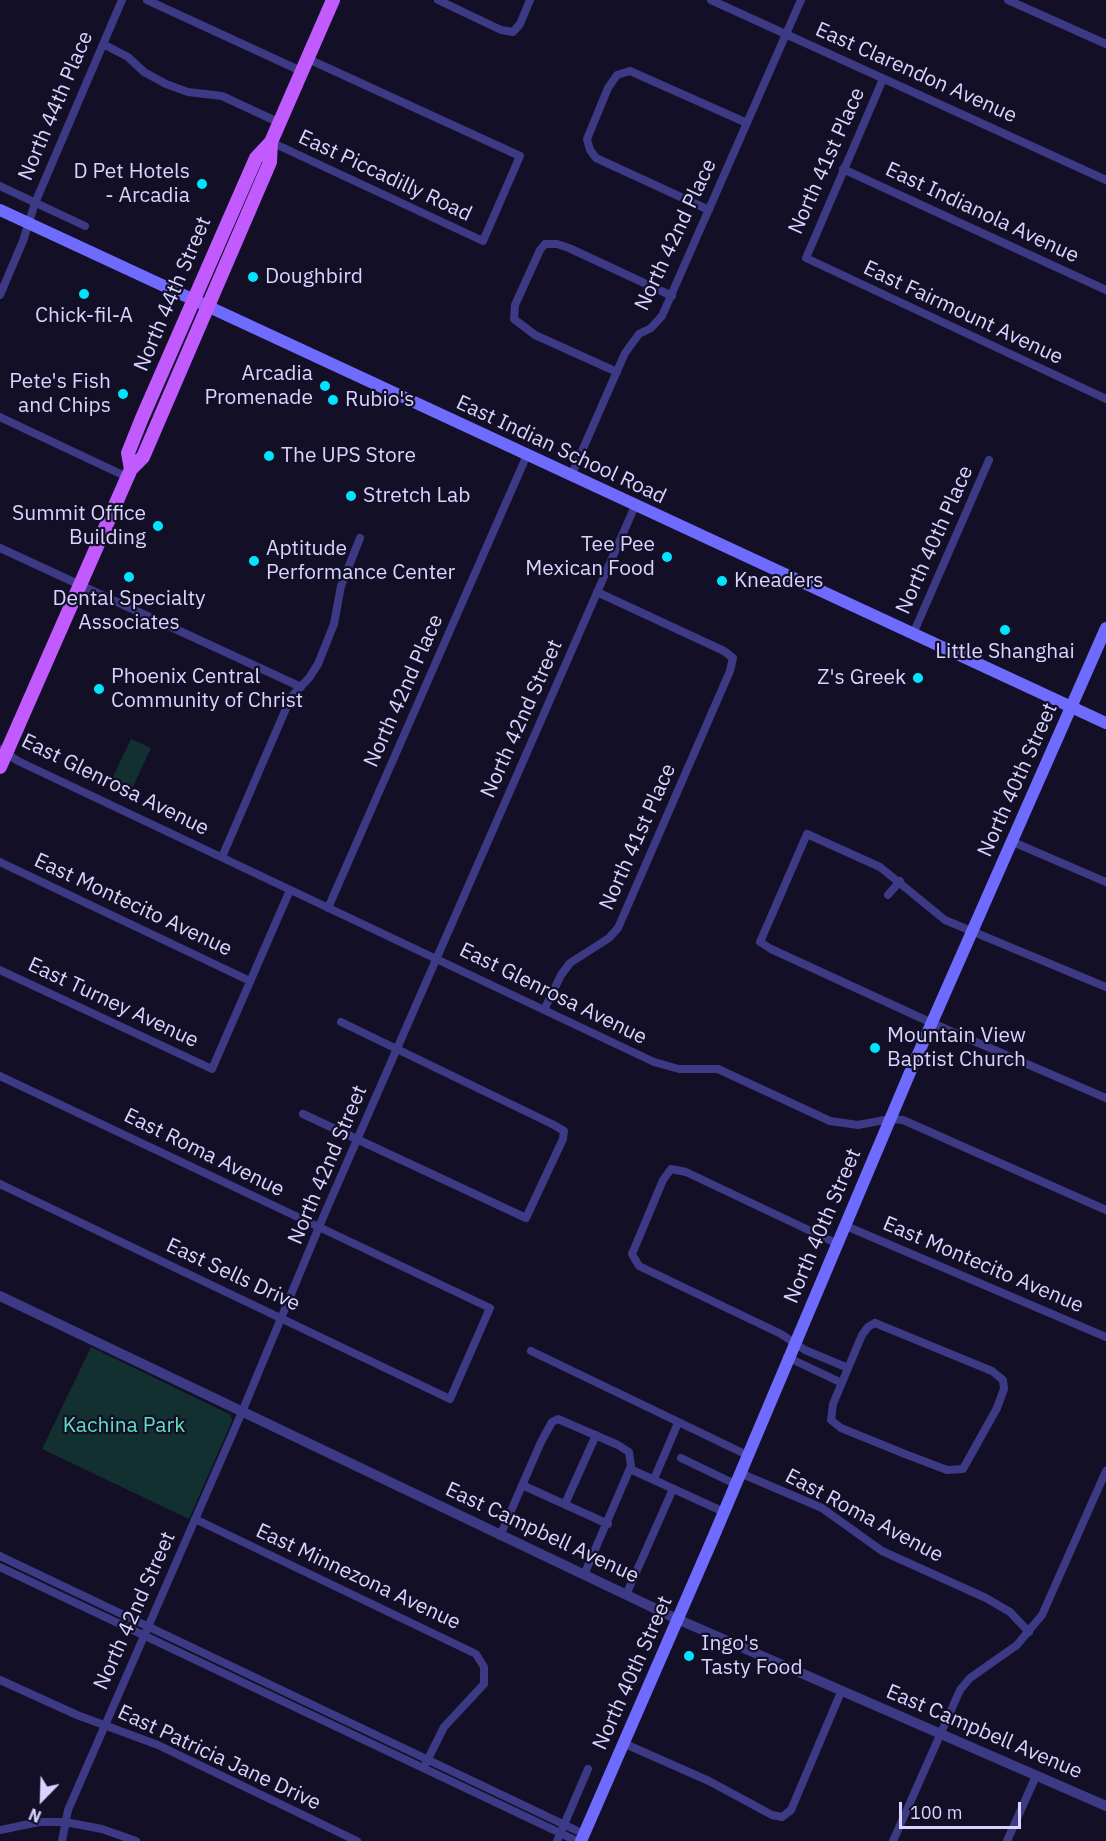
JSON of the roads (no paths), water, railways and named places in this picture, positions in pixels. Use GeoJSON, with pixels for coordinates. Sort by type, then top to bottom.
{"type":"FeatureCollection","features":[{"type":"Feature","properties":{"kind":"main road","name":"North 44th Street"},"geometry":{"type":"LineString","coordinates":[[129,473],[128,453],[193,301],[256,158],[271,142],[280,123],[333,0]]}},
{"type":"Feature","properties":{"kind":"main road","name":"North 44th Street"},"geometry":{"type":"LineString","coordinates":[[0,767],[3,751],[81,585],[129,473],[143,457],[270,162],[271,142]]}},
{"type":"Feature","properties":{"kind":"main road","name":"East Indian School Road"},"geometry":{"type":"LineString","coordinates":[[0,210],[207,308],[1106,723]]}},
{"type":"Feature","properties":{"kind":"main road","name":"North 40th Street"},"geometry":{"type":"LineString","coordinates":[[580,1839],[724,1512],[787,1357],[846,1226],[890,1119],[1106,628]]}},
{"type":"Feature","properties":{"kind":"street","name":"North 44th Place"},"geometry":{"type":"LineString","coordinates":[[0,295],[29,224],[35,203],[122,0]]}},
{"type":"Feature","properties":{"kind":"street"},"geometry":{"type":"LineString","coordinates":[[147,0],[304,64]]}},
{"type":"Feature","properties":{"kind":"street"},"geometry":{"type":"LineString","coordinates":[[438,0],[501,30],[513,32],[520,24],[530,0]]}},
{"type":"Feature","properties":{"kind":"street","name":"East Clarendon Avenue"},"geometry":{"type":"LineString","coordinates":[[711,0],[1106,180]]}},
{"type":"Feature","properties":{"kind":"street","name":"North 42nd Place"},"geometry":{"type":"LineString","coordinates":[[571,476],[630,345],[639,334],[657,324],[672,296],[801,0]]}},
{"type":"Feature","properties":{"kind":"street"},"geometry":{"type":"LineString","coordinates":[[1008,0],[1106,44]]}},
{"type":"Feature","properties":{"kind":"street","name":"East Piccadilly Road"},"geometry":{"type":"LineString","coordinates":[[103,44],[129,57],[144,72],[166,84],[188,92],[222,96],[280,123]]}},
{"type":"Feature","properties":{"kind":"street","name":"East Piccadilly Road"},"geometry":{"type":"LineString","coordinates":[[271,142],[483,241],[520,156],[304,64]]}},
{"type":"Feature","properties":{"kind":"street"},"geometry":{"type":"LineString","coordinates":[[709,210],[596,158],[587,144],[589,132],[608,88],[617,75],[630,71],[747,123]]}},
{"type":"Feature","properties":{"kind":"street","name":"North 41st Place"},"geometry":{"type":"LineString","coordinates":[[806,258],[883,79]]}},
{"type":"Feature","properties":{"kind":"street","name":"East Indianola Avenue"},"geometry":{"type":"LineString","coordinates":[[843,169],[1106,290]]}},
{"type":"Feature","properties":{"kind":"street"},"geometry":{"type":"LineString","coordinates":[[0,186],[85,226]]}},
{"type":"Feature","properties":{"kind":"street"},"geometry":{"type":"LineString","coordinates":[[617,372],[535,334],[514,319],[515,305],[536,256],[545,244],[557,244],[672,296]]}},
{"type":"Feature","properties":{"kind":"street","name":"East Fairmount Avenue"},"geometry":{"type":"LineString","coordinates":[[806,258],[1106,399]]}},
{"type":"Feature","properties":{"kind":"street"},"geometry":{"type":"LineString","coordinates":[[0,417],[129,473]]}},
{"type":"Feature","properties":{"kind":"street","name":"North 42nd Place"},"geometry":{"type":"LineString","coordinates":[[328,908],[527,455]]}},
{"type":"Feature","properties":{"kind":"street","name":"North 40th Place"},"geometry":{"type":"LineString","coordinates":[[913,634],[990,460]]}},
{"type":"Feature","properties":{"kind":"street","name":"North 42nd Street"},"geometry":{"type":"LineString","coordinates":[[62,1841],[65,1822],[105,1725],[242,1412],[357,1139],[635,506]]}},
{"type":"Feature","properties":{"kind":"street"},"geometry":{"type":"LineString","coordinates":[[222,857],[291,697],[309,678],[322,654],[334,624],[341,586],[360,538]]}},
{"type":"Feature","properties":{"kind":"street"},"geometry":{"type":"LineString","coordinates":[[0,548],[301,687]]}},
{"type":"Feature","properties":{"kind":"street","name":"North 41st Place"},"geometry":{"type":"LineString","coordinates":[[545,1008],[561,975],[570,963],[609,938],[618,928],[730,671],[733,658],[724,651],[597,592]]}},
{"type":"Feature","properties":{"kind":"street","name":"East Glenrosa Avenue"},"geometry":{"type":"LineString","coordinates":[[3,751],[654,1062],[679,1069],[718,1069],[830,1121],[858,1125],[890,1119],[903,1120],[1106,1210]]}},
{"type":"Feature","properties":{"kind":"street"},"geometry":{"type":"LineString","coordinates":[[1106,987],[933,913],[900,881],[880,867],[807,834],[760,942],[771,950],[932,1023],[1106,1098]]}},
{"type":"Feature","properties":{"kind":"street"},"geometry":{"type":"LineString","coordinates":[[1013,842],[1106,882]]}},
{"type":"Feature","properties":{"kind":"street","name":"East Montecito Avenue"},"geometry":{"type":"LineString","coordinates":[[0,862],[250,981]]}},
{"type":"Feature","properties":{"kind":"street"},"geometry":{"type":"LineString","coordinates":[[888,895],[900,881]]}},
{"type":"Feature","properties":{"kind":"street"},"geometry":{"type":"LineString","coordinates":[[250,981],[290,890]]}},
{"type":"Feature","properties":{"kind":"street","name":"East Turney Avenue"},"geometry":{"type":"LineString","coordinates":[[0,970],[212,1069],[250,981]]}},
{"type":"Feature","properties":{"kind":"street"},"geometry":{"type":"LineString","coordinates":[[303,1114],[526,1218],[533,1208],[564,1131],[341,1022]]}},
{"type":"Feature","properties":{"kind":"street","name":"East Roma Avenue"},"geometry":{"type":"LineString","coordinates":[[0,1076],[490,1308],[450,1399]]}},
{"type":"Feature","properties":{"kind":"street"},"geometry":{"type":"LineString","coordinates":[[838,1244],[686,1172],[671,1169],[663,1180],[632,1254],[639,1266],[848,1368]]}},
{"type":"Feature","properties":{"kind":"street","name":"East Sells Drive"},"geometry":{"type":"LineString","coordinates":[[0,1184],[450,1399]]}},
{"type":"Feature","properties":{"kind":"street","name":"East Montecito Avenue"},"geometry":{"type":"LineString","coordinates":[[846,1226],[1106,1337]]}},
{"type":"Feature","properties":{"kind":"street","name":"East Campbell Avenue"},"geometry":{"type":"LineString","coordinates":[[0,1296],[677,1619],[1106,1806]]}},
{"type":"Feature","properties":{"kind":"street"},"geometry":{"type":"LineString","coordinates":[[871,1324],[879,1324],[997,1373],[1003,1380],[1004,1389],[970,1459],[963,1469],[957,1472],[905,1454],[836,1425],[830,1414],[848,1368],[865,1330],[871,1324]]}},
{"type":"Feature","properties":{"kind":"street"},"geometry":{"type":"LineString","coordinates":[[531,1351],[747,1455]]}},
{"type":"Feature","properties":{"kind":"street"},"geometry":{"type":"LineString","coordinates":[[810,1368],[816,1354]]}},
{"type":"Feature","properties":{"kind":"street"},"geometry":{"type":"LineString","coordinates":[[787,1357],[842,1383]]}},
{"type":"Feature","properties":{"kind":"street"},"geometry":{"type":"LineString","coordinates":[[500,1536],[552,1422],[558,1419],[596,1435],[629,1452],[632,1460],[608,1524],[584,1575]]}},
{"type":"Feature","properties":{"kind":"street"},"geometry":{"type":"LineString","coordinates":[[654,1479],[678,1423]]}},
{"type":"Feature","properties":{"kind":"street"},"geometry":{"type":"LineString","coordinates":[[565,1504],[596,1435]]}},
{"type":"Feature","properties":{"kind":"street","name":"East Roma Avenue"},"geometry":{"type":"LineString","coordinates":[[681,1458],[822,1508],[882,1551],[986,1598],[1010,1612],[1029,1632]]}},
{"type":"Feature","properties":{"kind":"street"},"geometry":{"type":"LineString","coordinates":[[630,1469],[724,1512]]}},
{"type":"Feature","properties":{"kind":"street"},"geometry":{"type":"LineString","coordinates":[[893,1841],[960,1690],[970,1678],[1017,1644],[1042,1615],[1106,1472]]}},
{"type":"Feature","properties":{"kind":"street"},"geometry":{"type":"LineString","coordinates":[[522,1485],[608,1524]]}},
{"type":"Feature","properties":{"kind":"street"},"geometry":{"type":"LineString","coordinates":[[626,1595],[673,1489]]}},
{"type":"Feature","properties":{"kind":"street","name":"East Minnezona Avenue"},"geometry":{"type":"LineString","coordinates":[[195,1519],[468,1648],[481,1661],[485,1674],[484,1684],[444,1727],[426,1764]]}},
{"type":"Feature","properties":{"kind":"street"},"geometry":{"type":"LineString","coordinates":[[0,1556],[73,1596],[303,1700],[561,1833],[580,1839]]}},
{"type":"Feature","properties":{"kind":"street"},"geometry":{"type":"LineString","coordinates":[[0,1567],[73,1596]]}},
{"type":"Feature","properties":{"kind":"street"},"geometry":{"type":"LineString","coordinates":[[147,1631],[299,1709],[426,1764]]}},
{"type":"Feature","properties":{"kind":"street","name":"East Patricia Jane Drive"},"geometry":{"type":"LineString","coordinates":[[0,1680],[158,1745],[357,1841]]}},
{"type":"Feature","properties":{"kind":"street"},"geometry":{"type":"LineString","coordinates":[[623,1743],[709,1781],[772,1815],[782,1818],[790,1810],[842,1692]]}},
{"type":"Feature","properties":{"kind":"street"},"geometry":{"type":"LineString","coordinates":[[299,1709],[303,1700]]}},
{"type":"Feature","properties":{"kind":"street","name":"North 40th Street"},"geometry":{"type":"LineString","coordinates":[[561,1833],[588,1769]]}},
{"type":"Feature","properties":{"kind":"street"},"geometry":{"type":"LineString","coordinates":[[1007,1841],[1036,1776]]}},
{"type":"Feature","properties":{"kind":"street"},"geometry":{"type":"LineString","coordinates":[[0,1830],[39,1822],[65,1822],[102,1829],[136,1841]]}},
{"type":"Feature","properties":{"kind":"place","name":"D Pet Hotels - Arcadia"},"geometry":{"type":"Point","coordinates":[202,184]}},
{"type":"Feature","properties":{"kind":"place","name":"Doughbird"},"geometry":{"type":"Point","coordinates":[253,277]}},
{"type":"Feature","properties":{"kind":"place","name":"Chick-fil-A"},"geometry":{"type":"Point","coordinates":[84,294]}},
{"type":"Feature","properties":{"kind":"place","name":"Arcadia Promenade"},"geometry":{"type":"Point","coordinates":[325,386]}},
{"type":"Feature","properties":{"kind":"place","name":"Pete's Fish and Chips"},"geometry":{"type":"Point","coordinates":[123,394]}},
{"type":"Feature","properties":{"kind":"place","name":"Rubio's"},"geometry":{"type":"Point","coordinates":[333,400]}},
{"type":"Feature","properties":{"kind":"place","name":"The UPS Store"},"geometry":{"type":"Point","coordinates":[269,456]}},
{"type":"Feature","properties":{"kind":"place","name":"Stretch Lab"},"geometry":{"type":"Point","coordinates":[351,496]}},
{"type":"Feature","properties":{"kind":"place","name":"Summit Office Building"},"geometry":{"type":"Point","coordinates":[158,526]}},
{"type":"Feature","properties":{"kind":"place","name":"Tee Pee Mexican Food"},"geometry":{"type":"Point","coordinates":[667,557]}},
{"type":"Feature","properties":{"kind":"place","name":"Aptitude Performance Center"},"geometry":{"type":"Point","coordinates":[254,561]}},
{"type":"Feature","properties":{"kind":"place","name":"Dental Specialty Associates"},"geometry":{"type":"Point","coordinates":[129,577]}},
{"type":"Feature","properties":{"kind":"place","name":"Kneaders"},"geometry":{"type":"Point","coordinates":[722,581]}},
{"type":"Feature","properties":{"kind":"place","name":"Little Shanghai"},"geometry":{"type":"Point","coordinates":[1005,630]}},
{"type":"Feature","properties":{"kind":"place","name":"Z's Greek"},"geometry":{"type":"Point","coordinates":[918,678]}},
{"type":"Feature","properties":{"kind":"place","name":"Phoenix Central Community of Christ"},"geometry":{"type":"Point","coordinates":[99,689]}},
{"type":"Feature","properties":{"kind":"place","name":"Mountain View Baptist Church"},"geometry":{"type":"Point","coordinates":[875,1048]}},
{"type":"Feature","properties":{"kind":"place","name":"Ingo's Tasty Food"},"geometry":{"type":"Point","coordinates":[689,1656]}},
{"type":"Feature","properties":{"kind":"park label","name":"Kachina Park"},"geometry":{"type":"Point","coordinates":[124,1426]}}]}
